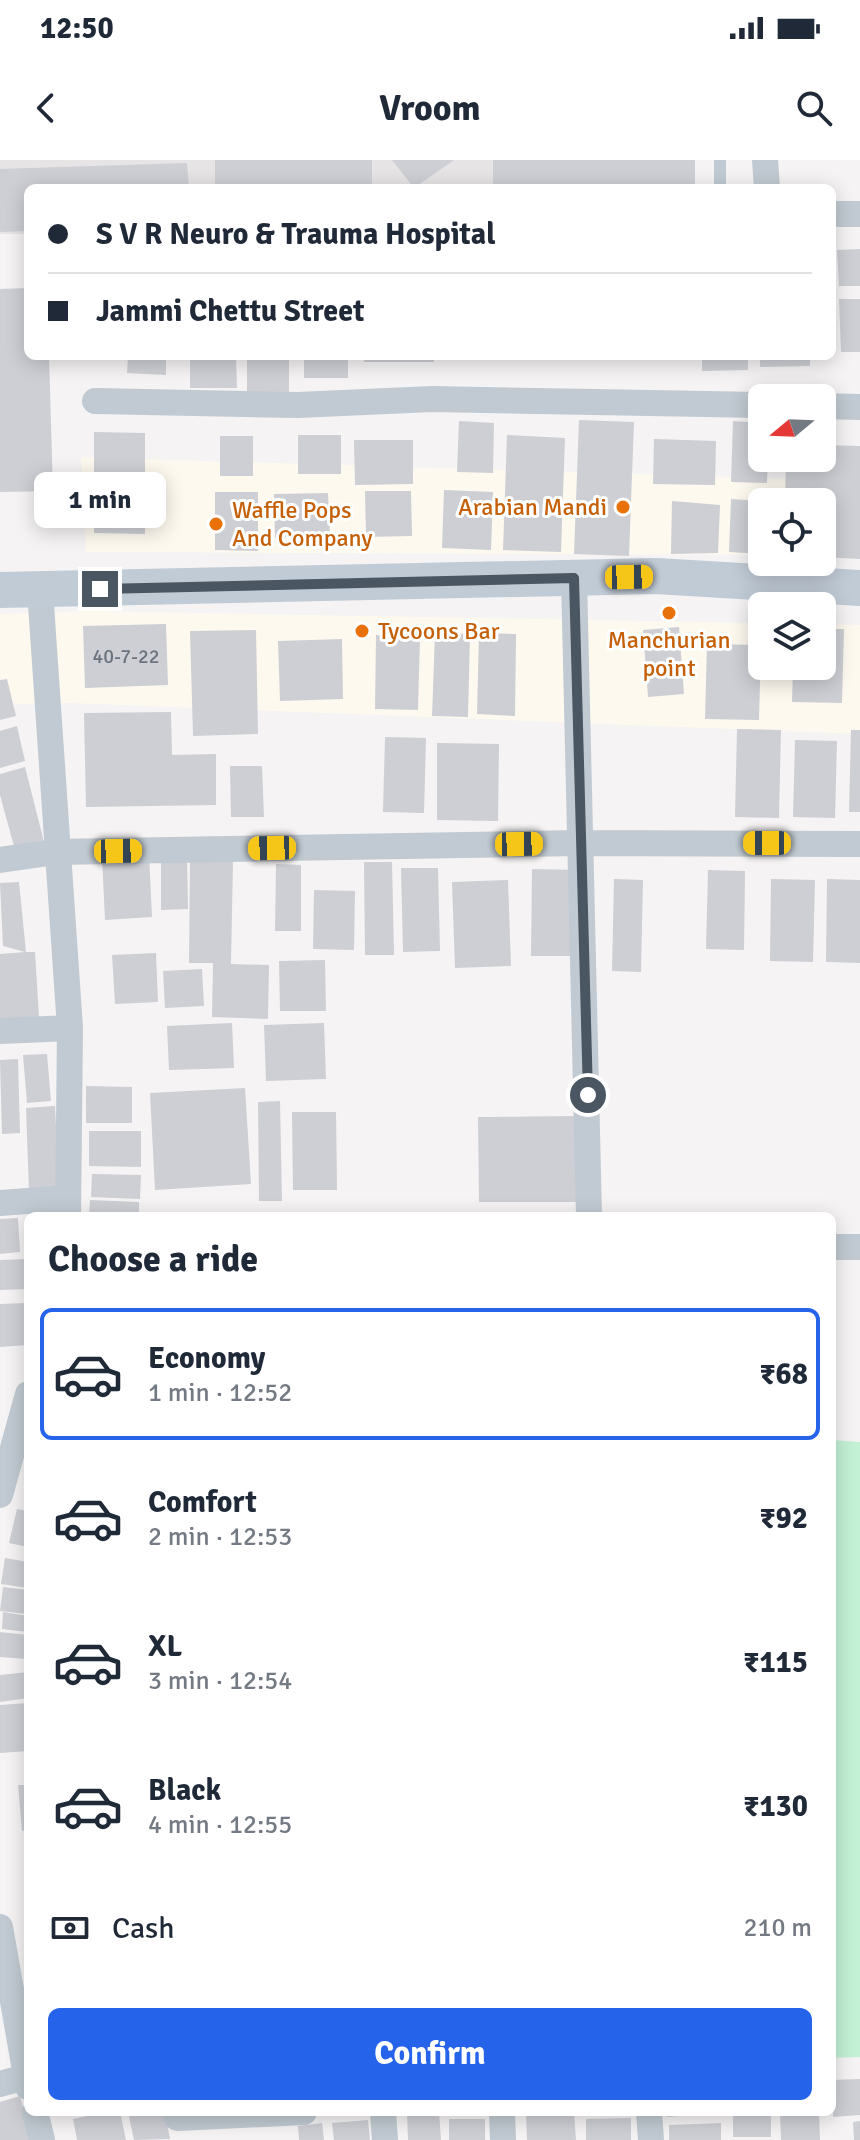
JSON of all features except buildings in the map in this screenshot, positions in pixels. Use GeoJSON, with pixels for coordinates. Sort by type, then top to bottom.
{"type":"FeatureCollection","features":[{"type":"Feature","properties":{"kind":"street"},"geometry":{"type":"LineString","coordinates":[[765,160],[767,184]]}},
{"type":"Feature","properties":{"kind":"street"},"geometry":{"type":"LineString","coordinates":[[836,214],[860,214]]}},
{"type":"Feature","properties":{"kind":"street"},"geometry":{"type":"LineString","coordinates":[[95,401],[298,405],[432,399],[748,405]]}},
{"type":"Feature","properties":{"kind":"street"},"geometry":{"type":"LineString","coordinates":[[836,406],[860,407]]}},
{"type":"Feature","properties":{"kind":"street"},"geometry":{"type":"LineString","coordinates":[[0,590],[656,576],[860,588]]}},
{"type":"Feature","properties":{"kind":"street"},"geometry":{"type":"LineString","coordinates":[[574,578],[589,1212]]}},
{"type":"Feature","properties":{"kind":"street"},"geometry":{"type":"LineString","coordinates":[[0,1203],[68,1207],[70,1028],[40,590]]}},
{"type":"Feature","properties":{"kind":"street"},"geometry":{"type":"LineString","coordinates":[[0,860],[56,852],[580,843],[860,844]]}},
{"type":"Feature","properties":{"kind":"street"},"geometry":{"type":"LineString","coordinates":[[0,1031],[70,1028]]}},
{"type":"Feature","properties":{"kind":"street"},"geometry":{"type":"LineString","coordinates":[[836,1247],[860,1247]]}},
{"type":"Feature","properties":{"kind":"street"},"geometry":{"type":"LineString","coordinates":[[0,1495],[24,1408]]}},
{"type":"Feature","properties":{"kind":"street"},"geometry":{"type":"LineString","coordinates":[[11,1938],[18,2082]]}},
{"type":"Feature","properties":{"kind":"street"},"geometry":{"type":"LineString","coordinates":[[36,2116],[42,2140]]}},
{"type":"Feature","properties":{"kind":"street"},"geometry":{"type":"LineString","coordinates":[[177,2116],[219,2116]]}},
{"type":"Feature","properties":{"kind":"street"},"geometry":{"type":"LineString","coordinates":[[383,2116],[385,2140]]}},
{"type":"Feature","properties":{"kind":"street"},"geometry":{"type":"LineString","coordinates":[[502,2116],[503,2140]]}},
{"type":"Feature","properties":{"kind":"street"},"geometry":{"type":"LineString","coordinates":[[649,2116],[651,2140]]}},
{"type":"Feature","properties":{"kind":"lane"},"geometry":{"type":"LineString","coordinates":[[720,160],[720,184]]}},
{"type":"Feature","properties":{"kind":"shaded area"},"geometry":{"type":"Polygon","coordinates":[[[0,160],[531,160],[532,184],[24,184],[24,234],[0,234],[0,160]]]}},
{"type":"Feature","properties":{"kind":"shaded area"},"geometry":{"type":"Polygon","coordinates":[[[81,457],[860,481],[836,494],[836,488],[748,488],[748,555],[86,552],[81,457]]]}},
{"type":"Feature","properties":{"kind":"shaded area"},"geometry":{"type":"Polygon","coordinates":[[[89,611],[748,623],[748,680],[836,680],[836,624],[860,625],[860,734],[70,703],[0,705],[0,614],[89,611]]]}},
{"type":"Feature","properties":{"kind":"green space"},"geometry":{"type":"Polygon","coordinates":[[[836,1440],[860,1442],[860,2057],[836,2058],[836,1440]]]}},
{"type":"Feature","properties":{"kind":"place","name":"Arabian Mandi"},"geometry":{"type":"Point","coordinates":[623,507]}},
{"type":"Feature","properties":{"kind":"place","name":"Waffle Pops And Company"},"geometry":{"type":"Point","coordinates":[216,524]}},
{"type":"Feature","properties":{"kind":"place","name":"Manchurian point"},"geometry":{"type":"Point","coordinates":[669,613]}},
{"type":"Feature","properties":{"kind":"place","name":"Tycoons Bar"},"geometry":{"type":"Point","coordinates":[362,631]}},
{"type":"Feature","properties":{"kind":"route"},"geometry":{"type":"LineString","coordinates":[[100,589],[574,578],[588,1095]]}}]}
